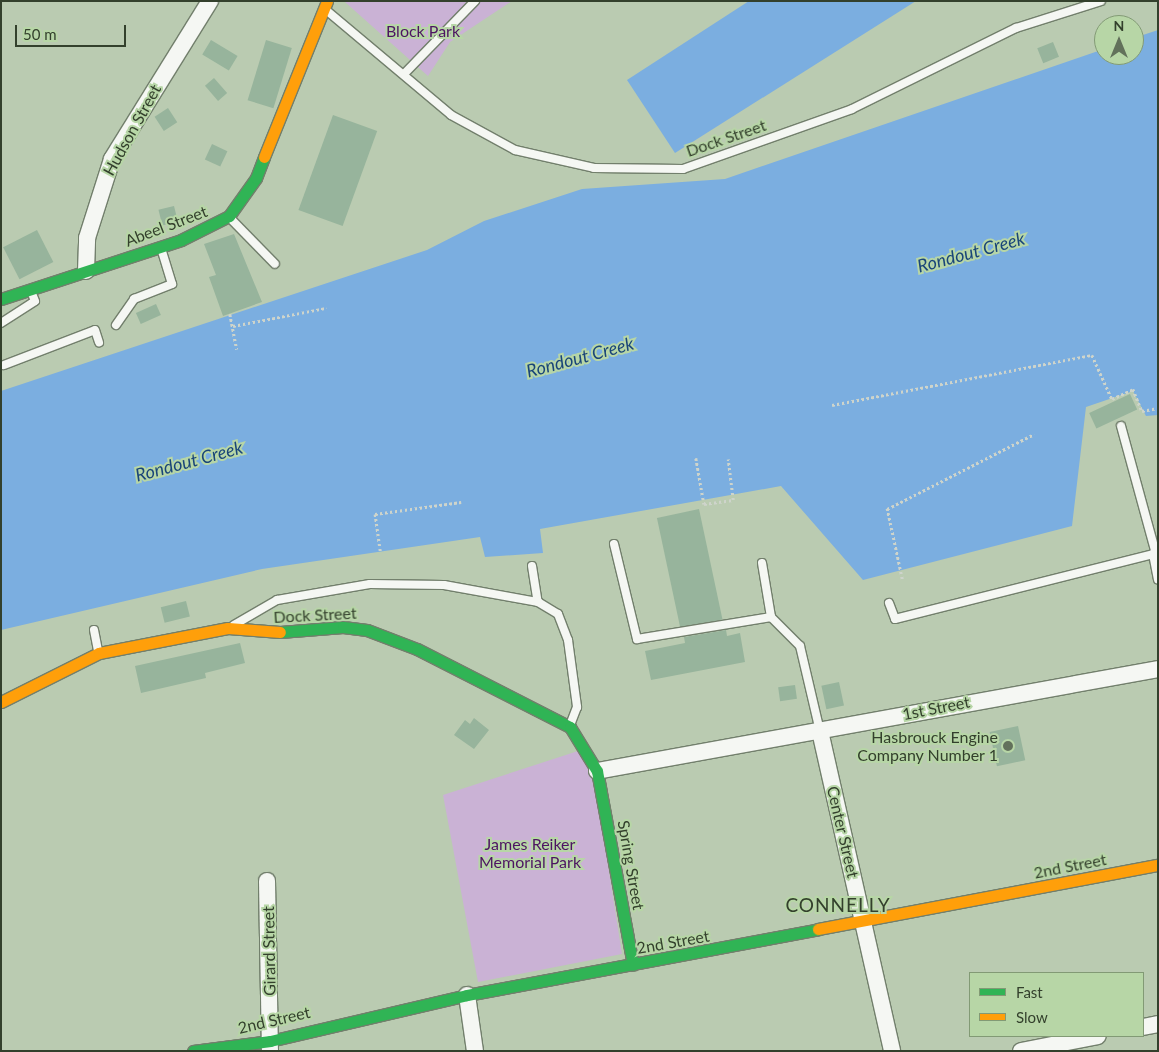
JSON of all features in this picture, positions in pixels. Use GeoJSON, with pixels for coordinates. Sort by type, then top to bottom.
{"type":"FeatureCollection","features":[{"type":"Feature","properties":{"kind":"street","name":"Hudson Street"},"geometry":{"type":"LineString","coordinates":[[86,271],[88,238],[112,159],[210,1]]}},
{"type":"Feature","properties":{"kind":"street","name":"Abeel Street"},"geometry":{"type":"LineString","coordinates":[[1,300],[160,247],[228,216],[256,178],[325,5]]}},
{"type":"Feature","properties":{"kind":"street","name":"Dock Street"},"geometry":{"type":"LineString","coordinates":[[1,702],[99,653],[228,628],[262,634],[342,627],[367,630],[417,650],[570,727]]}},
{"type":"Feature","properties":{"kind":"street","name":"1st Street"},"geometry":{"type":"LineString","coordinates":[[597,771],[1158,669]]}},
{"type":"Feature","properties":{"kind":"street"},"geometry":{"type":"LineString","coordinates":[[570,727],[597,771]]}},
{"type":"Feature","properties":{"kind":"street","name":"Center Street"},"geometry":{"type":"LineString","coordinates":[[820,731],[892,1051]]}},
{"type":"Feature","properties":{"kind":"street","name":"Spring Street"},"geometry":{"type":"LineString","coordinates":[[597,771],[633,965]]}},
{"type":"Feature","properties":{"kind":"street","name":"2nd Street"},"geometry":{"type":"LineString","coordinates":[[193,1051],[270,1046],[466,995],[863,922],[1158,865]]}},
{"type":"Feature","properties":{"kind":"street","name":"Girard Street"},"geometry":{"type":"LineString","coordinates":[[268,881],[270,1046]]}},
{"type":"Feature","properties":{"kind":"street"},"geometry":{"type":"LineString","coordinates":[[466,995],[475,1051]]}},
{"type":"Feature","properties":{"kind":"street"},"geometry":{"type":"LineString","coordinates":[[1144,1027],[1158,1024]]}},
{"type":"Feature","properties":{"kind":"street"},"geometry":{"type":"LineString","coordinates":[[1021,1051],[1093,1037]]}},
{"type":"Feature","properties":{"kind":"lane"},"geometry":{"type":"LineString","coordinates":[[404,74],[475,1]]}},
{"type":"Feature","properties":{"kind":"lane","name":"Dock Street"},"geometry":{"type":"LineString","coordinates":[[325,5],[451,115],[514,150],[594,168],[683,169],[852,109],[1016,28],[1101,1]]}},
{"type":"Feature","properties":{"kind":"lane"},"geometry":{"type":"LineString","coordinates":[[228,216],[275,264]]}},
{"type":"Feature","properties":{"kind":"lane"},"geometry":{"type":"LineString","coordinates":[[116,325],[134,299],[172,284],[160,247]]}},
{"type":"Feature","properties":{"kind":"lane"},"geometry":{"type":"LineString","coordinates":[[1,323],[35,301],[32,291]]}},
{"type":"Feature","properties":{"kind":"lane"},"geometry":{"type":"LineString","coordinates":[[2,363],[95,330],[99,342]]}},
{"type":"Feature","properties":{"kind":"lane"},"geometry":{"type":"LineString","coordinates":[[1121,426],[1155,554],[1158,580]]}},
{"type":"Feature","properties":{"kind":"lane"},"geometry":{"type":"LineString","coordinates":[[614,544],[637,639],[771,617]]}},
{"type":"Feature","properties":{"kind":"lane"},"geometry":{"type":"LineString","coordinates":[[889,603],[895,619],[1155,554]]}},
{"type":"Feature","properties":{"kind":"lane"},"geometry":{"type":"LineString","coordinates":[[762,563],[771,617],[800,646],[820,731]]}},
{"type":"Feature","properties":{"kind":"lane"},"geometry":{"type":"LineString","coordinates":[[532,566],[538,602]]}},
{"type":"Feature","properties":{"kind":"lane"},"geometry":{"type":"LineString","coordinates":[[228,628],[277,600],[370,584],[444,585],[538,602],[558,614],[568,640],[577,707],[570,727]]}},
{"type":"Feature","properties":{"kind":"lane"},"geometry":{"type":"LineString","coordinates":[[94,630],[99,653]]}},
{"type":"Feature","properties":{"kind":"path"},"geometry":{"type":"LineString","coordinates":[[233,326],[326,308]]}},
{"type":"Feature","properties":{"kind":"path"},"geometry":{"type":"LineString","coordinates":[[230,314],[237,349]]}},
{"type":"Feature","properties":{"kind":"path"},"geometry":{"type":"LineString","coordinates":[[832,405],[1092,355],[1112,399],[1133,389],[1142,410],[1158,408]]}},
{"type":"Feature","properties":{"kind":"path"},"geometry":{"type":"LineString","coordinates":[[902,579],[887,508],[1034,434]]}},
{"type":"Feature","properties":{"kind":"path"},"geometry":{"type":"LineString","coordinates":[[696,458],[704,504],[734,500],[728,459]]}},
{"type":"Feature","properties":{"kind":"path"},"geometry":{"type":"LineString","coordinates":[[380,552],[375,514],[461,502]]}},
{"type":"Feature","properties":{"kind":"green space","name":"Block Park"},"geometry":{"type":"Polygon","coordinates":[[[512,1],[450,42],[428,76],[345,2],[512,1]]]}},
{"type":"Feature","properties":{"kind":"green space","name":"James Reiker Memorial Park"},"geometry":{"type":"Polygon","coordinates":[[[578,751],[594,777],[622,954],[478,982],[443,795],[578,751]]]}},
{"type":"Feature","properties":{"kind":"water"},"geometry":{"type":"Polygon","coordinates":[[[749,1],[916,1],[675,153],[627,80],[749,1]]]}},
{"type":"Feature","properties":{"kind":"water","name":"Rondout Creek"},"geometry":{"type":"Polygon","coordinates":[[[1158,30],[1158,415],[1146,416],[1133,391],[1086,407],[1072,526],[863,580],[781,486],[540,529],[543,553],[485,557],[480,537],[262,569],[1,630],[1,391],[427,250],[484,221],[582,189],[725,179],[1094,52],[1094,65],[1144,65],[1144,35],[1158,30]]]}},
{"type":"Feature","properties":{"kind":"building"},"geometry":{"type":"Polygon","coordinates":[[[211,40],[238,56],[229,71],[202,55],[211,40]]]}},
{"type":"Feature","properties":{"kind":"building"},"geometry":{"type":"Polygon","coordinates":[[[266,40],[292,48],[273,108],[248,100],[266,40]]]}},
{"type":"Feature","properties":{"kind":"building"},"geometry":{"type":"Polygon","coordinates":[[[1053,42],[1059,57],[1043,63],[1037,48],[1053,42]]]}},
{"type":"Feature","properties":{"kind":"building"},"geometry":{"type":"Polygon","coordinates":[[[214,78],[227,93],[218,101],[205,86],[214,78]]]}},
{"type":"Feature","properties":{"kind":"building"},"geometry":{"type":"Polygon","coordinates":[[[168,108],[177,122],[164,131],[155,117],[168,108]]]}},
{"type":"Feature","properties":{"kind":"building"},"geometry":{"type":"Polygon","coordinates":[[[333,115],[377,131],[343,226],[298,210],[333,115]]]}},
{"type":"Feature","properties":{"kind":"building"},"geometry":{"type":"Polygon","coordinates":[[[212,144],[227,151],[220,167],[205,159],[212,144]]]}},
{"type":"Feature","properties":{"kind":"building"},"geometry":{"type":"Polygon","coordinates":[[[174,206],[178,222],[162,225],[158,210],[174,206]]]}},
{"type":"Feature","properties":{"kind":"building"},"geometry":{"type":"Polygon","coordinates":[[[37,230],[53,262],[19,279],[3,247],[37,230]]]}},
{"type":"Feature","properties":{"kind":"building"},"geometry":{"type":"Polygon","coordinates":[[[234,234],[262,302],[223,316],[209,277],[216,275],[204,244],[234,234]]]}},
{"type":"Feature","properties":{"kind":"building"},"geometry":{"type":"Polygon","coordinates":[[[156,304],[161,315],[141,324],[136,313],[156,304]]]}},
{"type":"Feature","properties":{"kind":"building"},"geometry":{"type":"Polygon","coordinates":[[[1130,394],[1137,409],[1096,428],[1089,413],[1130,394]]]}},
{"type":"Feature","properties":{"kind":"building"},"geometry":{"type":"Polygon","coordinates":[[[699,509],[722,620],[680,628],[657,518],[699,509]]]}},
{"type":"Feature","properties":{"kind":"building"},"geometry":{"type":"Polygon","coordinates":[[[186,601],[190,617],[165,623],[161,607],[186,601]]]}},
{"type":"Feature","properties":{"kind":"building"},"geometry":{"type":"Polygon","coordinates":[[[726,630],[727,636],[740,633],[745,662],[651,680],[645,651],[685,643],[684,637],[726,630]]]}},
{"type":"Feature","properties":{"kind":"building"},"geometry":{"type":"Polygon","coordinates":[[[240,643],[245,663],[205,673],[206,678],[141,693],[135,666],[240,643]]]}},
{"type":"Feature","properties":{"kind":"building"},"geometry":{"type":"Polygon","coordinates":[[[839,682],[844,705],[826,709],[821,686],[839,682]]]}},
{"type":"Feature","properties":{"kind":"building"},"geometry":{"type":"Polygon","coordinates":[[[795,685],[797,699],[780,701],[778,687],[795,685]]]}},
{"type":"Feature","properties":{"kind":"building"},"geometry":{"type":"Polygon","coordinates":[[[474,718],[489,730],[474,749],[454,735],[465,720],[470,724],[474,718]]]}},
{"type":"Feature","properties":{"kind":"building","name":"Hasbrouck Engine Company Number 1"},"geometry":{"type":"Polygon","coordinates":[[[1018,726],[1025,760],[997,766],[990,732],[1018,726]]]}},
{"type":"Feature","properties":{"kind":"traffic: fast"},"geometry":{"type":"LineString","coordinates":[[1,299],[181,240],[229,216],[256,178],[264,157]]}},
{"type":"Feature","properties":{"kind":"traffic: fast"},"geometry":{"type":"LineString","coordinates":[[280,632],[343,627],[367,630],[417,649],[570,727],[597,771],[633,965]]}},
{"type":"Feature","properties":{"kind":"traffic: fast"},"geometry":{"type":"LineString","coordinates":[[193,1051],[270,1041],[467,995],[818,929]]}},
{"type":"Feature","properties":{"kind":"traffic: slow"},"geometry":{"type":"LineString","coordinates":[[264,157],[327,1]]}},
{"type":"Feature","properties":{"kind":"traffic: slow"},"geometry":{"type":"LineString","coordinates":[[1,702],[99,653],[228,628],[280,632]]}},
{"type":"Feature","properties":{"kind":"traffic: slow"},"geometry":{"type":"LineString","coordinates":[[818,929],[1158,865]]}},
{"type":"Feature","properties":{"kind":"place","name":"Hasbrouck Engine Company Number 1"},"geometry":{"type":"Point","coordinates":[1008,746]}},
{"type":"Feature","properties":{"kind":"district","name":"CONNELLY"},"geometry":{"type":"Point","coordinates":[838,905]}}]}
